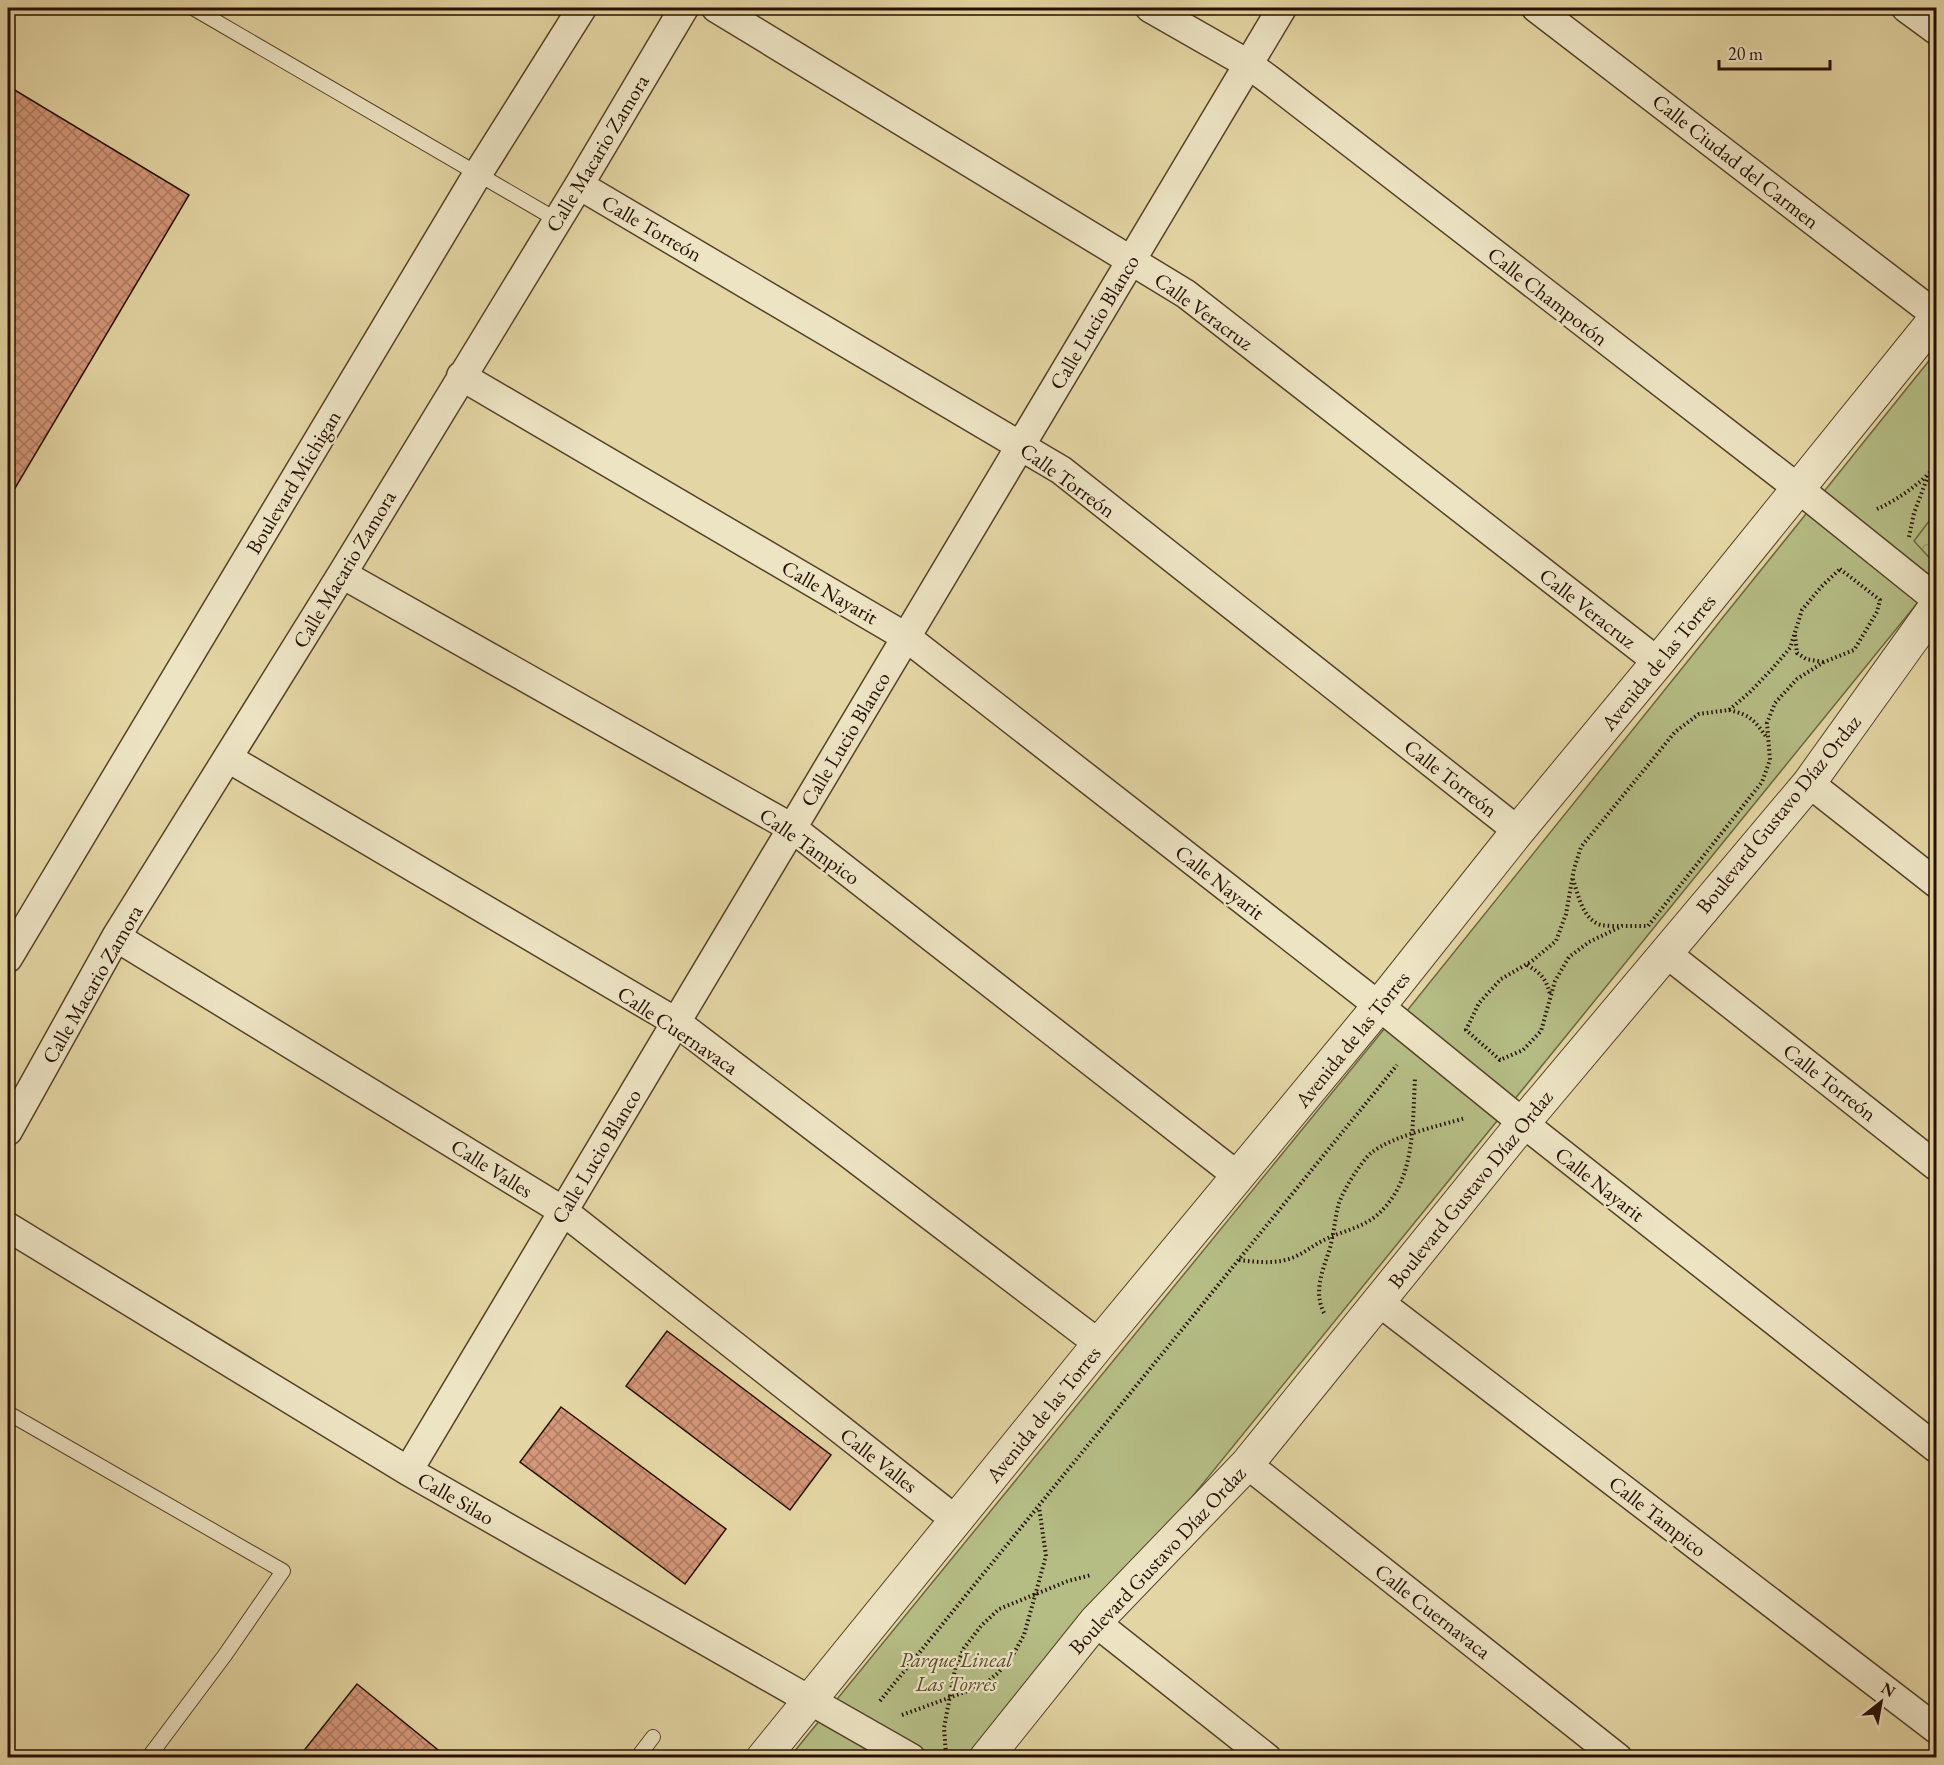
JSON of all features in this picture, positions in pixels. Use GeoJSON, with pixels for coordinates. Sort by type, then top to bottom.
{"type":"FeatureCollection","features":[{"type":"Feature","properties":{"kind":"street","name":"Boulevard Michigan"},"geometry":{"type":"LineString","coordinates":[[8,958],[477,175],[582,8]]}},
{"type":"Feature","properties":{"kind":"street","name":"Calle Macario Zamora"},"geometry":{"type":"LineString","coordinates":[[8,1131],[116,937],[342,574],[684,8]]}},
{"type":"Feature","properties":{"kind":"street","name":"Calle Veracruz"},"geometry":{"type":"LineString","coordinates":[[716,8],[1185,294],[1658,662]]}},
{"type":"Feature","properties":{"kind":"street","name":"Calle Champotón"},"geometry":{"type":"LineString","coordinates":[[1150,8],[1248,64],[1799,489],[1936,599]]}},
{"type":"Feature","properties":{"kind":"street","name":"Calle Lucio Blanco"},"geometry":{"type":"LineString","coordinates":[[408,1471],[1282,8]]}},
{"type":"Feature","properties":{"kind":"street","name":"Calle Ciudad del Carmen"},"geometry":{"type":"LineString","coordinates":[[1536,8],[1936,317]]}},
{"type":"Feature","properties":{"kind":"street"},"geometry":{"type":"LineString","coordinates":[[1906,8],[1936,30]]}},
{"type":"Feature","properties":{"kind":"street","name":"Calle Torreón"},"geometry":{"type":"LineString","coordinates":[[579,185],[1061,470],[1518,831]]}},
{"type":"Feature","properties":{"kind":"street","name":"Avenida de las Torres"},"geometry":{"type":"LineString","coordinates":[[763,1758],[1379,1006],[1518,831],[1799,489],[1936,317]]}},
{"type":"Feature","properties":{"kind":"street","name":"Calle Nayarit"},"geometry":{"type":"LineString","coordinates":[[461,376],[906,636],[1379,1006],[1523,1123],[1936,1448]]}},
{"type":"Feature","properties":{"kind":"street","name":"Calle Tampico"},"geometry":{"type":"LineString","coordinates":[[342,574],[792,828],[1239,1177]]}},
{"type":"Feature","properties":{"kind":"street","name":"Boulevard Gustavo Díaz Ordaz"},"geometry":{"type":"LineString","coordinates":[[986,1758],[1095,1622],[1248,1464],[1523,1123],[1809,783],[1936,606]]}},
{"type":"Feature","properties":{"kind":"street","name":"Calle Cuernavaca"},"geometry":{"type":"LineString","coordinates":[[228,758],[676,1023],[1100,1344]]}},
{"type":"Feature","properties":{"kind":"street"},"geometry":{"type":"LineString","coordinates":[[1809,783],[1936,883]]}},
{"type":"Feature","properties":{"kind":"street","name":"Calle Valles"},"geometry":{"type":"LineString","coordinates":[[116,937],[563,1211],[957,1521]]}},
{"type":"Feature","properties":{"kind":"street","name":"Calle Torreón"},"geometry":{"type":"LineString","coordinates":[[1666,953],[1936,1166]]}},
{"type":"Feature","properties":{"kind":"street","name":"Calle Silao"},"geometry":{"type":"LineString","coordinates":[[8,1227],[408,1471],[911,1758]]}},
{"type":"Feature","properties":{"kind":"street","name":"Calle Tampico"},"geometry":{"type":"LineString","coordinates":[[1379,1302],[1936,1729]]}},
{"type":"Feature","properties":{"kind":"street","name":"Calle Cuernavaca"},"geometry":{"type":"LineString","coordinates":[[1248,1464],[1618,1758]]}},
{"type":"Feature","properties":{"kind":"street"},"geometry":{"type":"LineString","coordinates":[[1095,1622],[1267,1758]]}},
{"type":"Feature","properties":{"kind":"lane"},"geometry":{"type":"LineString","coordinates":[[193,8],[556,220]]}},
{"type":"Feature","properties":{"kind":"lane"},"geometry":{"type":"LineString","coordinates":[[8,1413],[283,1571],[225,1655],[148,1758]]}},
{"type":"Feature","properties":{"kind":"lane"},"geometry":{"type":"LineString","coordinates":[[637,1758],[653,1737]]}},
{"type":"Feature","properties":{"kind":"path"},"geometry":{"type":"LineString","coordinates":[[1870,512],[1886,505],[1928,476],[1936,466]]}},
{"type":"Feature","properties":{"kind":"path"},"geometry":{"type":"LineString","coordinates":[[1909,540],[1914,513],[1928,476]]}},
{"type":"Feature","properties":{"kind":"path"},"geometry":{"type":"LineString","coordinates":[[1572,879],[1588,917],[1599,925],[1648,926],[1762,782],[1770,760],[1767,723],[1775,703],[1797,679],[1824,662],[1854,650],[1877,612],[1880,600],[1840,569],[1802,610],[1790,648],[1749,693],[1729,710]]}},
{"type":"Feature","properties":{"kind":"path"},"geometry":{"type":"LineString","coordinates":[[1794,632],[1797,653],[1806,659],[1824,662]]}},
{"type":"Feature","properties":{"kind":"path"},"geometry":{"type":"LineString","coordinates":[[1622,926],[1589,942],[1569,957],[1555,981],[1541,1031],[1523,1050],[1500,1060],[1466,1030],[1479,1003],[1500,979],[1526,965],[1556,941],[1566,914],[1581,847],[1675,732],[1699,714],[1729,710],[1745,714],[1756,722],[1768,740]]}},
{"type":"Feature","properties":{"kind":"path"},"geometry":{"type":"LineString","coordinates":[[1526,965],[1540,972],[1547,983],[1551,999]]}},
{"type":"Feature","properties":{"kind":"path"},"geometry":{"type":"LineString","coordinates":[[878,1704],[1399,1062]]}},
{"type":"Feature","properties":{"kind":"path"},"geometry":{"type":"LineString","coordinates":[[1238,1260],[1262,1263],[1289,1259],[1333,1236],[1354,1229],[1375,1216],[1387,1204],[1405,1177],[1411,1147],[1416,1075],[1425,1082]]}},
{"type":"Feature","properties":{"kind":"path"},"geometry":{"type":"LineString","coordinates":[[1329,1324],[1319,1302],[1318,1290],[1340,1203],[1358,1168],[1371,1153],[1387,1144],[1472,1115]]}},
{"type":"Feature","properties":{"kind":"path"},"geometry":{"type":"LineString","coordinates":[[895,1717],[984,1684],[999,1672],[1014,1653],[1024,1635],[1046,1556],[1039,1506]]}},
{"type":"Feature","properties":{"kind":"path"},"geometry":{"type":"LineString","coordinates":[[946,1758],[944,1728],[955,1669],[964,1648],[981,1626],[999,1609],[1068,1581],[1095,1574]]}},
{"type":"Feature","properties":{"kind":"green space","name":"Parque Lineal Las Torres"},"geometry":{"type":"Polygon","coordinates":[[[1936,352],[1936,580],[981,1757],[789,1758],[1389,1023],[1394,1027],[1936,352]]]}},
{"type":"Feature","properties":{"kind":"green space"},"geometry":{"type":"Polygon","coordinates":[[[1936,512],[1936,565],[1914,541],[1936,512]]]}},
{"type":"Feature","properties":{"kind":"building"},"geometry":{"type":"Polygon","coordinates":[[[8,86],[189,195],[8,500],[8,86]]]}},
{"type":"Feature","properties":{"kind":"building"},"geometry":{"type":"Polygon","coordinates":[[[667,1331],[831,1455],[790,1510],[626,1386],[667,1331]]]}},
{"type":"Feature","properties":{"kind":"building"},"geometry":{"type":"Polygon","coordinates":[[[561,1407],[726,1529],[685,1584],[520,1462],[561,1407]]]}},
{"type":"Feature","properties":{"kind":"building"},"geometry":{"type":"Polygon","coordinates":[[[357,1684],[448,1758],[298,1758],[357,1684]]]}}]}
